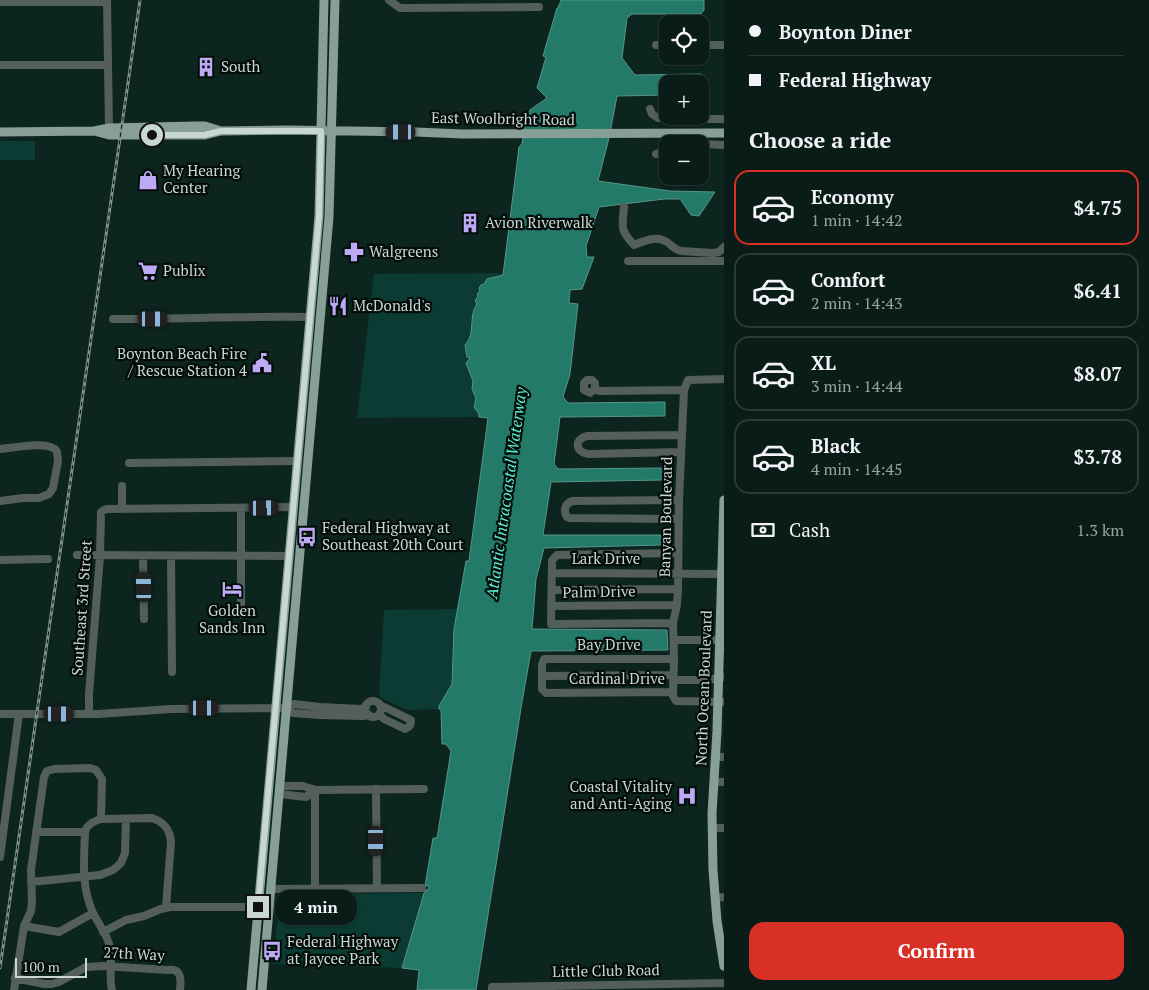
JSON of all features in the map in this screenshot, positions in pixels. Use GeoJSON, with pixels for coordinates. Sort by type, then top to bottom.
{"type":"FeatureCollection","features":[{"type":"Feature","properties":{"kind":"main road"},"geometry":{"type":"LineString","coordinates":[[251,990],[319,216],[324,0]]}},
{"type":"Feature","properties":{"kind":"main road"},"geometry":{"type":"LineString","coordinates":[[328,0],[335,11]]}},
{"type":"Feature","properties":{"kind":"main road"},"geometry":{"type":"LineString","coordinates":[[262,990],[330,210],[335,0]]}},
{"type":"Feature","properties":{"kind":"main road","name":"East Woolbright Road"},"geometry":{"type":"LineString","coordinates":[[94,132],[109,128],[205,126],[221,131]]}},
{"type":"Feature","properties":{"kind":"main road","name":"East Woolbright Road"},"geometry":{"type":"LineString","coordinates":[[0,132],[204,135],[221,131],[462,134],[724,132]]}},
{"type":"Feature","properties":{"kind":"main road"},"geometry":{"type":"LineString","coordinates":[[310,313],[320,319]]}},
{"type":"Feature","properties":{"kind":"main road"},"geometry":{"type":"LineString","coordinates":[[310,313],[319,330]]}},
{"type":"Feature","properties":{"kind":"main road","name":"North Ocean Boulevard"},"geometry":{"type":"LineString","coordinates":[[724,500],[721,677],[718,702],[720,757],[714,782],[713,828],[713,870],[720,898],[720,942],[724,966]]}},
{"type":"Feature","properties":{"kind":"main road"},"geometry":{"type":"LineString","coordinates":[[290,546],[300,554]]}},
{"type":"Feature","properties":{"kind":"main road"},"geometry":{"type":"LineString","coordinates":[[289,556],[296,564],[293,599],[296,612]]}},
{"type":"Feature","properties":{"kind":"main road"},"geometry":{"type":"LineString","coordinates":[[269,777],[275,791],[280,790]]}},
{"type":"Feature","properties":{"kind":"main road"},"geometry":{"type":"LineString","coordinates":[[263,854],[266,865],[263,898],[270,908]]}},
{"type":"Feature","properties":{"kind":"main road"},"geometry":{"type":"LineString","coordinates":[[258,907],[265,918],[262,950],[265,957]]}},
{"type":"Feature","properties":{"kind":"street"},"geometry":{"type":"LineString","coordinates":[[389,0],[396,6],[404,8],[539,7]]}},
{"type":"Feature","properties":{"kind":"street"},"geometry":{"type":"LineString","coordinates":[[0,2],[107,1],[109,128]]}},
{"type":"Feature","properties":{"kind":"street"},"geometry":{"type":"LineString","coordinates":[[709,45],[724,45]]}},
{"type":"Feature","properties":{"kind":"street"},"geometry":{"type":"LineString","coordinates":[[0,65],[108,66]]}},
{"type":"Feature","properties":{"kind":"street"},"geometry":{"type":"LineString","coordinates":[[650,109],[652,114],[658,118],[724,119]]}},
{"type":"Feature","properties":{"kind":"street"},"geometry":{"type":"LineString","coordinates":[[709,144],[724,145]]}},
{"type":"Feature","properties":{"kind":"street"},"geometry":{"type":"LineString","coordinates":[[624,207],[622,226],[625,236],[634,245],[658,238],[664,240],[676,250],[681,251],[713,253],[719,252],[724,247]]}},
{"type":"Feature","properties":{"kind":"street"},"geometry":{"type":"LineString","coordinates":[[628,261],[724,261]]}},
{"type":"Feature","properties":{"kind":"street"},"geometry":{"type":"LineString","coordinates":[[113,319],[175,319],[310,313]]}},
{"type":"Feature","properties":{"kind":"street"},"geometry":{"type":"LineString","coordinates":[[596,389],[599,391],[684,390],[688,380],[721,379]]}},
{"type":"Feature","properties":{"kind":"street","name":"Banyan Boulevard"},"geometry":{"type":"LineString","coordinates":[[673,692],[673,623],[678,589],[679,500],[684,390]]}},
{"type":"Feature","properties":{"kind":"street"},"geometry":{"type":"LineString","coordinates":[[681,452],[588,454],[579,450],[578,442],[587,436],[682,435]]}},
{"type":"Feature","properties":{"kind":"street"},"geometry":{"type":"LineString","coordinates":[[0,449],[18,446],[49,446],[55,449],[58,457],[53,488],[49,494],[43,498],[23,498],[0,502]]}},
{"type":"Feature","properties":{"kind":"street"},"geometry":{"type":"LineString","coordinates":[[128,463],[297,461]]}},
{"type":"Feature","properties":{"kind":"street"},"geometry":{"type":"LineString","coordinates":[[122,486],[122,509],[293,507]]}},
{"type":"Feature","properties":{"kind":"street"},"geometry":{"type":"LineString","coordinates":[[679,500],[573,500],[567,504],[564,510],[569,518],[679,519]]}},
{"type":"Feature","properties":{"kind":"street"},"geometry":{"type":"LineString","coordinates":[[241,508],[241,614]]}},
{"type":"Feature","properties":{"kind":"street","name":"Southeast 3rd Street"},"geometry":{"type":"LineString","coordinates":[[90,714],[89,694],[100,556],[101,512],[107,509],[122,509]]}},
{"type":"Feature","properties":{"kind":"street"},"geometry":{"type":"LineString","coordinates":[[673,623],[551,624],[552,561],[557,555],[678,553]]}},
{"type":"Feature","properties":{"kind":"street"},"geometry":{"type":"LineString","coordinates":[[77,555],[289,556]]}},
{"type":"Feature","properties":{"kind":"street"},"geometry":{"type":"LineString","coordinates":[[143,556],[144,619]]}},
{"type":"Feature","properties":{"kind":"street"},"geometry":{"type":"LineString","coordinates":[[171,556],[172,672]]}},
{"type":"Feature","properties":{"kind":"street"},"geometry":{"type":"LineString","coordinates":[[0,560],[48,559]]}},
{"type":"Feature","properties":{"kind":"street","name":"Lark Drive"},"geometry":{"type":"LineString","coordinates":[[552,573],[722,574]]}},
{"type":"Feature","properties":{"kind":"street"},"geometry":{"type":"LineString","coordinates":[[552,590],[678,589]]}},
{"type":"Feature","properties":{"kind":"street","name":"Palm Drive"},"geometry":{"type":"LineString","coordinates":[[551,606],[676,605]]}},
{"type":"Feature","properties":{"kind":"street"},"geometry":{"type":"LineString","coordinates":[[674,640],[722,640]]}},
{"type":"Feature","properties":{"kind":"street","name":"Bay Drive"},"geometry":{"type":"LineString","coordinates":[[542,676],[544,660],[674,658]]}},
{"type":"Feature","properties":{"kind":"street"},"geometry":{"type":"LineString","coordinates":[[542,676],[703,680],[721,677]]}},
{"type":"Feature","properties":{"kind":"street","name":"Cardinal Drive"},"geometry":{"type":"LineString","coordinates":[[542,676],[542,689],[546,693],[673,692],[676,701],[718,702]]}},
{"type":"Feature","properties":{"kind":"street"},"geometry":{"type":"LineString","coordinates":[[0,714],[90,714],[164,709],[287,708],[294,704],[361,709],[367,711],[373,717],[380,710],[377,702],[368,704],[367,711]]}},
{"type":"Feature","properties":{"kind":"street"},"geometry":{"type":"LineString","coordinates":[[0,857],[20,714]]}},
{"type":"Feature","properties":{"kind":"street"},"geometry":{"type":"LineString","coordinates":[[14,990],[24,926],[31,911],[30,870],[44,777],[47,772],[54,769],[90,768],[99,773],[102,782],[101,819]]}},
{"type":"Feature","properties":{"kind":"street"},"geometry":{"type":"LineString","coordinates":[[714,782],[724,782]]}},
{"type":"Feature","properties":{"kind":"street"},"geometry":{"type":"LineString","coordinates":[[0,788],[9,788]]}},
{"type":"Feature","properties":{"kind":"street"},"geometry":{"type":"LineString","coordinates":[[280,790],[306,797],[316,790],[424,788]]}},
{"type":"Feature","properties":{"kind":"street"},"geometry":{"type":"LineString","coordinates":[[376,789],[377,889]]}},
{"type":"Feature","properties":{"kind":"street"},"geometry":{"type":"LineString","coordinates":[[315,889],[316,790]]}},
{"type":"Feature","properties":{"kind":"street"},"geometry":{"type":"LineString","coordinates":[[112,990],[110,981],[112,967],[111,951],[93,913],[86,892],[84,876],[85,832],[90,824],[101,819],[155,819],[162,822],[169,831],[171,842],[166,907]]}},
{"type":"Feature","properties":{"kind":"street"},"geometry":{"type":"LineString","coordinates":[[31,882],[107,874],[121,863],[126,850],[126,819]]}},
{"type":"Feature","properties":{"kind":"street"},"geometry":{"type":"LineString","coordinates":[[713,828],[724,828]]}},
{"type":"Feature","properties":{"kind":"street"},"geometry":{"type":"LineString","coordinates":[[36,832],[85,832]]}},
{"type":"Feature","properties":{"kind":"street"},"geometry":{"type":"LineString","coordinates":[[271,889],[422,888]]}},
{"type":"Feature","properties":{"kind":"street"},"geometry":{"type":"LineString","coordinates":[[103,932],[126,920],[151,914],[166,907],[258,907]]}},
{"type":"Feature","properties":{"kind":"street"},"geometry":{"type":"LineString","coordinates":[[24,926],[59,932],[93,913]]}},
{"type":"Feature","properties":{"kind":"street","name":"27th Way"},"geometry":{"type":"LineString","coordinates":[[16,978],[52,984],[86,967],[95,966],[175,970],[180,975],[180,990]]}},
{"type":"Feature","properties":{"kind":"street","name":"Little Club Road"},"geometry":{"type":"LineString","coordinates":[[492,990],[492,987],[724,983]]}},
{"type":"Feature","properties":{"kind":"shaded area"},"geometry":{"type":"Polygon","coordinates":[[[0,141],[35,141],[35,160],[0,160],[0,141]]]}},
{"type":"Feature","properties":{"kind":"shaded area"},"geometry":{"type":"Polygon","coordinates":[[[503,273],[503,275],[487,279],[475,301],[477,304],[472,317],[470,350],[466,363],[473,381],[472,389],[476,398],[474,407],[479,417],[357,418],[374,274],[503,273]]]}},
{"type":"Feature","properties":{"kind":"shaded area"},"geometry":{"type":"Polygon","coordinates":[[[458,609],[454,629],[452,684],[439,709],[408,710],[381,698],[379,694],[384,610],[458,609]]]}},
{"type":"Feature","properties":{"kind":"shaded area"},"geometry":{"type":"Polygon","coordinates":[[[424,893],[402,968],[273,964],[280,894],[424,893]]]}},
{"type":"Feature","properties":{"kind":"water","name":"Atlantic Intracoastal Waterway"},"geometry":{"type":"Polygon","coordinates":[[[561,0],[704,0],[704,10],[701,14],[632,14],[627,18],[622,58],[635,75],[701,74],[702,75],[659,75],[659,95],[617,96],[598,181],[670,191],[715,192],[699,216],[691,215],[680,199],[664,199],[599,207],[586,246],[587,257],[594,257],[582,289],[570,290],[569,303],[578,304],[570,374],[563,397],[568,403],[665,402],[665,416],[560,417],[554,464],[558,469],[664,468],[663,480],[551,482],[543,535],[661,535],[661,545],[544,548],[536,579],[532,629],[667,630],[668,650],[531,651],[476,990],[417,990],[419,970],[402,968],[424,893],[428,890],[429,886],[425,886],[433,838],[437,838],[451,751],[446,744],[442,744],[441,710],[439,706],[452,684],[454,629],[466,561],[469,561],[488,418],[479,417],[474,407],[476,398],[472,389],[473,381],[466,363],[470,358],[467,357],[465,345],[470,336],[474,309],[477,304],[475,301],[480,291],[479,288],[487,279],[503,275],[519,147],[522,144],[526,119],[530,110],[547,98],[537,88],[546,57],[543,56],[561,0]]]}},
{"type":"Feature","properties":{"kind":"railway"},"geometry":{"type":"LineString","coordinates":[[0,968],[140,0]]}},
{"type":"Feature","properties":{"kind":"place","name":"South"},"geometry":{"type":"Point","coordinates":[206,67]}},
{"type":"Feature","properties":{"kind":"place","name":"My Hearing Center"},"geometry":{"type":"Point","coordinates":[148,180]}},
{"type":"Feature","properties":{"kind":"place","name":"Avion Riverwalk"},"geometry":{"type":"Point","coordinates":[470,223]}},
{"type":"Feature","properties":{"kind":"place","name":"Walgreens"},"geometry":{"type":"Point","coordinates":[354,252]}},
{"type":"Feature","properties":{"kind":"place","name":"Publix"},"geometry":{"type":"Point","coordinates":[148,271]}},
{"type":"Feature","properties":{"kind":"place","name":"McDonald's"},"geometry":{"type":"Point","coordinates":[338,306]}},
{"type":"Feature","properties":{"kind":"place","name":"Boynton Beach Fire / Rescue Station 4"},"geometry":{"type":"Point","coordinates":[262,363]}},
{"type":"Feature","properties":{"kind":"place","name":"Federal Highway at Southeast 20th Court"},"geometry":{"type":"Point","coordinates":[307,537]}},
{"type":"Feature","properties":{"kind":"place","name":"Golden Sands Inn"},"geometry":{"type":"Point","coordinates":[232,589]}},
{"type":"Feature","properties":{"kind":"place","name":"Coastal Vitality and Anti-Aging"},"geometry":{"type":"Point","coordinates":[687,796]}},
{"type":"Feature","properties":{"kind":"place","name":"Federal Highway at Jaycee Park"},"geometry":{"type":"Point","coordinates":[272,951]}},
{"type":"Feature","properties":{"kind":"route"},"geometry":{"type":"LineString","coordinates":[[152,135],[204,135],[221,131],[321,131],[319,216],[258,907]]}}]}
